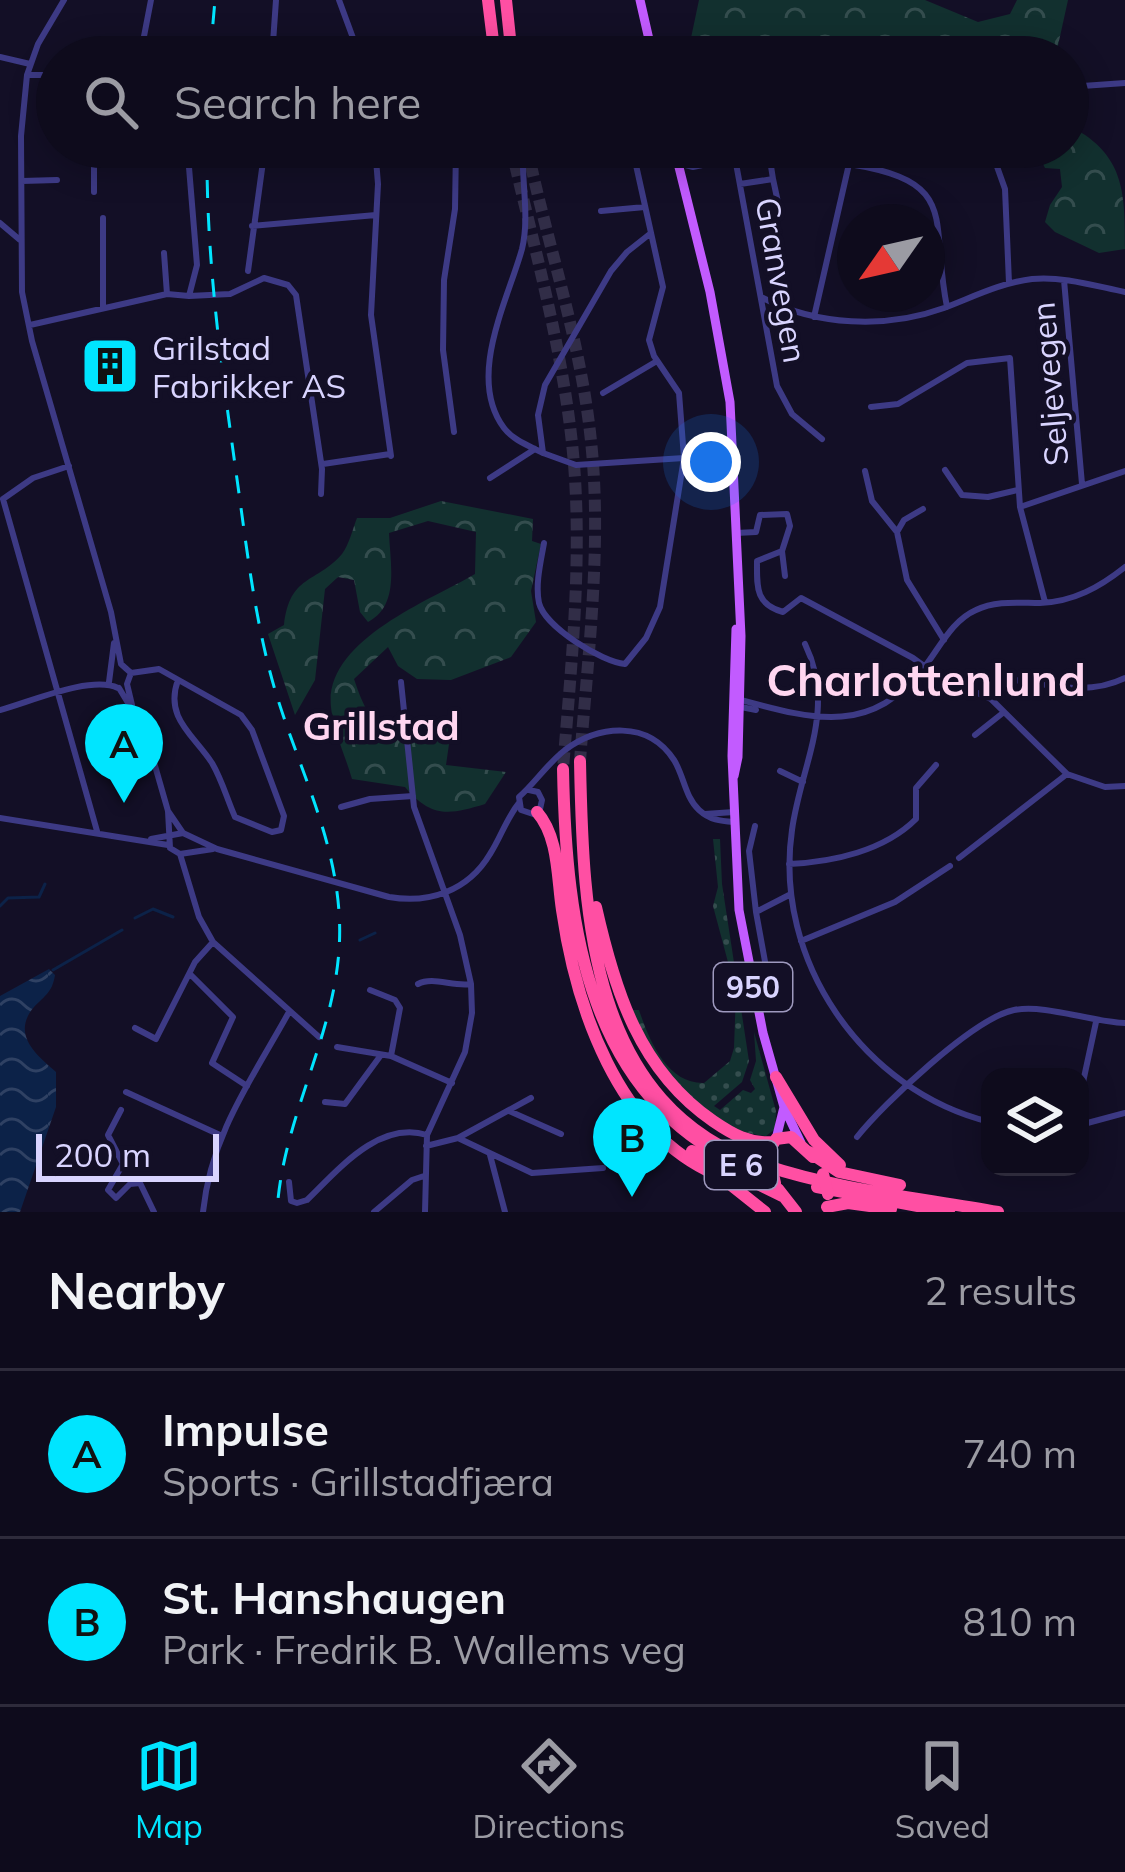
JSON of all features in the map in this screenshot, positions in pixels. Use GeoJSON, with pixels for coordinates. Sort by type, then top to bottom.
{"type":"FeatureCollection","features":[{"type":"Feature","properties":{"kind":"highway"},"geometry":{"type":"LineString","coordinates":[[488,0],[492,36]]}},
{"type":"Feature","properties":{"kind":"highway"},"geometry":{"type":"LineString","coordinates":[[506,0],[510,36]]}},
{"type":"Feature","properties":{"kind":"highway","name":"E 6"},"geometry":{"type":"LineString","coordinates":[[580,761],[587,891],[600,977],[617,1031],[649,1085],[680,1117],[711,1139],[762,1165],[998,1212]]}},
{"type":"Feature","properties":{"kind":"highway","name":"E 6"},"geometry":{"type":"LineString","coordinates":[[563,769],[573,909],[607,1048],[656,1120],[716,1174]]}},
{"type":"Feature","properties":{"kind":"highway","name":"E 6"},"geometry":{"type":"LineString","coordinates":[[532,813],[549,832],[570,954],[606,1061],[644,1117],[670,1143],[765,1212]]}},
{"type":"Feature","properties":{"kind":"highway","name":"E 6"},"geometry":{"type":"LineString","coordinates":[[587,891],[596,904],[619,996],[658,1069],[718,1124],[752,1142],[773,1146]]}},
{"type":"Feature","properties":{"kind":"highway","name":"E 6"},"geometry":{"type":"LineString","coordinates":[[600,1013],[642,1090],[673,1122],[721,1155],[780,1178],[949,1212]]}},
{"type":"Feature","properties":{"kind":"highway","name":"E 6"},"geometry":{"type":"LineString","coordinates":[[776,1077],[820,1148],[855,1176]]}},
{"type":"Feature","properties":{"kind":"highway"},"geometry":{"type":"LineString","coordinates":[[796,1212],[778,1189],[773,1146],[791,1137],[805,1147],[823,1174],[826,1207],[848,1203],[914,1212]]}},
{"type":"Feature","properties":{"kind":"highway","name":"E 6"},"geometry":{"type":"LineString","coordinates":[[805,1147],[833,1169],[950,1196],[969,1207]]}},
{"type":"Feature","properties":{"kind":"highway","name":"E 6"},"geometry":{"type":"LineString","coordinates":[[698,1155],[778,1189]]}},
{"type":"Feature","properties":{"kind":"main road"},"geometry":{"type":"LineString","coordinates":[[640,0],[648,36]]}},
{"type":"Feature","properties":{"kind":"main road","name":"950"},"geometry":{"type":"LineString","coordinates":[[684,168],[730,402],[739,737],[734,776]]}},
{"type":"Feature","properties":{"kind":"main road","name":"950"},"geometry":{"type":"LineString","coordinates":[[684,168],[686,172]]}},
{"type":"Feature","properties":{"kind":"main road","name":"950"},"geometry":{"type":"LineString","coordinates":[[738,704],[734,817],[745,951],[784,1107],[805,1147]]}},
{"type":"Feature","properties":{"kind":"main road","name":"950"},"geometry":{"type":"LineString","coordinates":[[773,1146],[784,1107]]}},
{"type":"Feature","properties":{"kind":"street"},"geometry":{"type":"LineString","coordinates":[[45,36],[64,0]]}},
{"type":"Feature","properties":{"kind":"street"},"geometry":{"type":"LineString","coordinates":[[144,36],[152,0]]}},
{"type":"Feature","properties":{"kind":"street"},"geometry":{"type":"LineString","coordinates":[[273,36],[276,0]]}},
{"type":"Feature","properties":{"kind":"street"},"geometry":{"type":"LineString","coordinates":[[339,0],[352,36]]}},
{"type":"Feature","properties":{"kind":"street"},"geometry":{"type":"LineString","coordinates":[[36,53],[27,75],[22,292],[106,591],[121,664],[130,674]]}},
{"type":"Feature","properties":{"kind":"street"},"geometry":{"type":"LineString","coordinates":[[0,57],[30,64]]}},
{"type":"Feature","properties":{"kind":"street"},"geometry":{"type":"LineString","coordinates":[[27,75],[36,75]]}},
{"type":"Feature","properties":{"kind":"street"},"geometry":{"type":"LineString","coordinates":[[1089,86],[1125,83]]}},
{"type":"Feature","properties":{"kind":"street"},"geometry":{"type":"LineString","coordinates":[[94,168],[94,193]]}},
{"type":"Feature","properties":{"kind":"street"},"geometry":{"type":"LineString","coordinates":[[188,296],[197,265],[189,168]]}},
{"type":"Feature","properties":{"kind":"street"},"geometry":{"type":"LineString","coordinates":[[248,271],[262,168]]}},
{"type":"Feature","properties":{"kind":"street"},"geometry":{"type":"LineString","coordinates":[[321,464],[391,455],[372,326],[375,168]]}},
{"type":"Feature","properties":{"kind":"street"},"geometry":{"type":"LineString","coordinates":[[454,432],[443,350],[444,280],[456,168]]}},
{"type":"Feature","properties":{"kind":"street"},"geometry":{"type":"LineString","coordinates":[[523,168],[523,245],[496,322],[490,373],[501,423],[539,451],[576,464],[684,458]]}},
{"type":"Feature","properties":{"kind":"street"},"geometry":{"type":"LineString","coordinates":[[544,543],[539,602],[545,616],[610,661],[625,664],[646,638],[660,607],[684,458],[679,393],[657,362],[649,340],[663,287],[637,168]]}},
{"type":"Feature","properties":{"kind":"street","name":"Granvegen"},"geometry":{"type":"LineString","coordinates":[[686,172],[700,168]]}},
{"type":"Feature","properties":{"kind":"street","name":"Granvegen"},"geometry":{"type":"LineString","coordinates":[[737,168],[777,386],[792,414],[822,439]]}},
{"type":"Feature","properties":{"kind":"street","name":"Granvegen"},"geometry":{"type":"LineString","coordinates":[[771,168],[779,207]]}},
{"type":"Feature","properties":{"kind":"street"},"geometry":{"type":"LineString","coordinates":[[814,317],[848,168]]}},
{"type":"Feature","properties":{"kind":"street"},"geometry":{"type":"LineString","coordinates":[[868,168],[901,175],[932,201],[941,235],[947,307]]}},
{"type":"Feature","properties":{"kind":"street"},"geometry":{"type":"LineString","coordinates":[[998,168],[1005,189],[1009,283]]}},
{"type":"Feature","properties":{"kind":"street","name":"Granvegen"},"geometry":{"type":"LineString","coordinates":[[740,184],[773,179]]}},
{"type":"Feature","properties":{"kind":"street"},"geometry":{"type":"LineString","coordinates":[[22,181],[57,180]]}},
{"type":"Feature","properties":{"kind":"street"},"geometry":{"type":"LineString","coordinates":[[601,211],[645,207]]}},
{"type":"Feature","properties":{"kind":"street"},"geometry":{"type":"LineString","coordinates":[[252,226],[376,215]]}},
{"type":"Feature","properties":{"kind":"street"},"geometry":{"type":"LineString","coordinates":[[103,218],[104,307]]}},
{"type":"Feature","properties":{"kind":"street"},"geometry":{"type":"LineString","coordinates":[[0,223],[21,242]]}},
{"type":"Feature","properties":{"kind":"street"},"geometry":{"type":"LineString","coordinates":[[539,451],[538,415],[545,385],[611,272],[651,233]]}},
{"type":"Feature","properties":{"kind":"street"},"geometry":{"type":"LineString","coordinates":[[164,253],[167,294]]}},
{"type":"Feature","properties":{"kind":"street"},"geometry":{"type":"LineString","coordinates":[[28,326],[167,294],[230,294],[264,278],[288,284],[296,295],[303,331],[321,494]]}},
{"type":"Feature","properties":{"kind":"street"},"geometry":{"type":"LineString","coordinates":[[761,298],[814,317],[872,322],[947,307],[1009,283],[1064,280],[1125,292]]}},
{"type":"Feature","properties":{"kind":"street","name":"Seljevegen"},"geometry":{"type":"LineString","coordinates":[[1064,280],[1082,484]]}},
{"type":"Feature","properties":{"kind":"street"},"geometry":{"type":"LineString","coordinates":[[871,407],[898,404],[964,364],[1010,358],[1020,507],[1045,602]]}},
{"type":"Feature","properties":{"kind":"street"},"geometry":{"type":"LineString","coordinates":[[603,393],[657,362]]}},
{"type":"Feature","properties":{"kind":"street"},"geometry":{"type":"LineString","coordinates":[[490,478],[539,451]]}},
{"type":"Feature","properties":{"kind":"street"},"geometry":{"type":"LineString","coordinates":[[69,466],[33,478],[2,500],[97,831]]}},
{"type":"Feature","properties":{"kind":"street"},"geometry":{"type":"LineString","coordinates":[[945,470],[962,495],[988,497],[1018,490]]}},
{"type":"Feature","properties":{"kind":"street"},"geometry":{"type":"LineString","coordinates":[[865,471],[872,501],[897,532],[908,580],[944,640]]}},
{"type":"Feature","properties":{"kind":"street"},"geometry":{"type":"LineString","coordinates":[[1020,507],[1125,471]]}},
{"type":"Feature","properties":{"kind":"street"},"geometry":{"type":"LineString","coordinates":[[897,532],[904,520],[922,509]]}},
{"type":"Feature","properties":{"kind":"street"},"geometry":{"type":"LineString","coordinates":[[736,533],[756,532],[760,515],[787,514],[790,526],[782,551],[785,576]]}},
{"type":"Feature","properties":{"kind":"street"},"geometry":{"type":"LineString","coordinates":[[782,551],[757,561],[762,601],[780,612],[801,598],[986,696],[1067,774],[1105,787],[1125,786]]}},
{"type":"Feature","properties":{"kind":"street"},"geometry":{"type":"LineString","coordinates":[[738,704],[819,719],[875,708],[901,692],[962,619],[979,608],[1079,595],[1125,567]]}},
{"type":"Feature","properties":{"kind":"street"},"geometry":{"type":"LineString","coordinates":[[110,683],[115,640]]}},
{"type":"Feature","properties":{"kind":"street"},"geometry":{"type":"LineString","coordinates":[[805,644],[817,673],[819,719],[792,828],[789,864],[801,941],[835,1011],[875,1059],[904,1084],[945,1107],[981,1119]]}},
{"type":"Feature","properties":{"kind":"street"},"geometry":{"type":"LineString","coordinates":[[88,685],[121,664]]}},
{"type":"Feature","properties":{"kind":"street"},"geometry":{"type":"LineString","coordinates":[[123,686],[130,674],[155,668],[236,710],[248,723],[284,816],[286,825],[281,830],[272,832],[236,819],[214,766],[181,724],[173,697],[178,680]]}},
{"type":"Feature","properties":{"kind":"street"},"geometry":{"type":"LineString","coordinates":[[986,696],[1008,680],[1085,689],[1125,678]]}},
{"type":"Feature","properties":{"kind":"street"},"geometry":{"type":"LineString","coordinates":[[401,682],[412,796],[460,935],[471,985],[469,1036],[427,1135],[425,1212]]}},
{"type":"Feature","properties":{"kind":"street"},"geometry":{"type":"LineString","coordinates":[[0,710],[88,685],[123,686]]}},
{"type":"Feature","properties":{"kind":"street"},"geometry":{"type":"LineString","coordinates":[[123,686],[145,731],[168,811],[169,842]]}},
{"type":"Feature","properties":{"kind":"street"},"geometry":{"type":"LineString","coordinates":[[739,737],[744,722],[758,709]]}},
{"type":"Feature","properties":{"kind":"street"},"geometry":{"type":"LineString","coordinates":[[975,735],[1004,712]]}},
{"type":"Feature","properties":{"kind":"street"},"geometry":{"type":"LineString","coordinates":[[168,811],[185,834],[217,849],[398,899],[425,899],[461,886],[484,865],[522,794],[559,754],[591,735],[612,730],[655,740],[670,755],[691,801],[709,818],[734,817]]}},
{"type":"Feature","properties":{"kind":"street"},"geometry":{"type":"LineString","coordinates":[[789,864],[832,860],[898,834],[916,819],[916,788],[936,765]]}},
{"type":"Feature","properties":{"kind":"street"},"geometry":{"type":"LineString","coordinates":[[780,771],[803,782]]}},
{"type":"Feature","properties":{"kind":"street"},"geometry":{"type":"LineString","coordinates":[[508,822],[542,805],[542,773]]}},
{"type":"Feature","properties":{"kind":"street"},"geometry":{"type":"LineString","coordinates":[[959,858],[1067,774]]}},
{"type":"Feature","properties":{"kind":"street"},"geometry":{"type":"LineString","coordinates":[[529,790],[539,794]]}},
{"type":"Feature","properties":{"kind":"street"},"geometry":{"type":"LineString","coordinates":[[341,807],[412,796]]}},
{"type":"Feature","properties":{"kind":"street"},"geometry":{"type":"LineString","coordinates":[[519,803],[532,813]]}},
{"type":"Feature","properties":{"kind":"street"},"geometry":{"type":"LineString","coordinates":[[0,818],[169,842],[184,852],[217,849]]}},
{"type":"Feature","properties":{"kind":"street"},"geometry":{"type":"LineString","coordinates":[[755,826],[748,851],[768,978],[774,976]]}},
{"type":"Feature","properties":{"kind":"street"},"geometry":{"type":"LineString","coordinates":[[169,842],[185,834]]}},
{"type":"Feature","properties":{"kind":"street"},"geometry":{"type":"LineString","coordinates":[[185,834],[184,852],[199,917],[213,942],[319,1037]]}},
{"type":"Feature","properties":{"kind":"street"},"geometry":{"type":"LineString","coordinates":[[801,941],[895,902],[950,866]]}},
{"type":"Feature","properties":{"kind":"street"},"geometry":{"type":"LineString","coordinates":[[756,912],[791,894]]}},
{"type":"Feature","properties":{"kind":"street"},"geometry":{"type":"LineString","coordinates":[[135,1028],[156,1039],[190,974],[213,942]]}},
{"type":"Feature","properties":{"kind":"street"},"geometry":{"type":"LineString","coordinates":[[190,974],[233,1017],[212,1063],[248,1086]]}},
{"type":"Feature","properties":{"kind":"street"},"geometry":{"type":"LineString","coordinates":[[418,984],[429,979],[471,985]]}},
{"type":"Feature","properties":{"kind":"street"},"geometry":{"type":"LineString","coordinates":[[325,1102],[345,1104],[386,1055],[400,1008],[395,1000],[370,989]]}},
{"type":"Feature","properties":{"kind":"street"},"geometry":{"type":"LineString","coordinates":[[856,1137],[904,1084],[1012,1010],[1125,1023]]}},
{"type":"Feature","properties":{"kind":"street"},"geometry":{"type":"LineString","coordinates":[[203,1212],[207,1177],[220,1135],[289,1012]]}},
{"type":"Feature","properties":{"kind":"street"},"geometry":{"type":"LineString","coordinates":[[1086,1068],[1096,1022]]}},
{"type":"Feature","properties":{"kind":"street"},"geometry":{"type":"LineString","coordinates":[[338,1047],[386,1055],[452,1083]]}},
{"type":"Feature","properties":{"kind":"street"},"geometry":{"type":"LineString","coordinates":[[126,1092],[220,1135]]}},
{"type":"Feature","properties":{"kind":"street"},"geometry":{"type":"LineString","coordinates":[[427,1147],[458,1138],[531,1098]]}},
{"type":"Feature","properties":{"kind":"street"},"geometry":{"type":"LineString","coordinates":[[121,1110],[108,1136],[123,1164],[108,1190],[116,1198],[130,1184],[140,1183],[154,1212]]}},
{"type":"Feature","properties":{"kind":"street"},"geometry":{"type":"LineString","coordinates":[[508,1111],[561,1134]]}},
{"type":"Feature","properties":{"kind":"street"},"geometry":{"type":"LineString","coordinates":[[1089,1123],[1125,1113]]}},
{"type":"Feature","properties":{"kind":"street"},"geometry":{"type":"LineString","coordinates":[[289,1182],[291,1201],[307,1200],[337,1171],[390,1134],[427,1135]]}},
{"type":"Feature","properties":{"kind":"street"},"geometry":{"type":"LineString","coordinates":[[458,1138],[536,1174],[603,1168]]}},
{"type":"Feature","properties":{"kind":"street"},"geometry":{"type":"LineString","coordinates":[[490,1155],[505,1212]]}},
{"type":"Feature","properties":{"kind":"street"},"geometry":{"type":"LineString","coordinates":[[330,1160],[337,1171]]}},
{"type":"Feature","properties":{"kind":"street"},"geometry":{"type":"LineString","coordinates":[[374,1212],[412,1180],[424,1176]]}},
{"type":"Feature","properties":{"kind":"green space"},"geometry":{"type":"Polygon","coordinates":[[[699,0],[925,0],[978,22],[1010,14],[1017,0],[1068,0],[1060,36],[691,36],[699,0]]]}},
{"type":"Feature","properties":{"kind":"green space"},"geometry":{"type":"Polygon","coordinates":[[[1089,138],[1105,153],[1119,180],[1125,249],[1099,253],[1055,232],[1045,222],[1062,187],[1060,169],[1045,168],[1089,168],[1089,138]]]}},
{"type":"Feature","properties":{"kind":"green space"},"geometry":{"type":"Polygon","coordinates":[[[441,501],[533,519],[532,541],[541,544],[531,591],[536,622],[511,657],[451,680],[417,679],[398,666],[388,647],[354,679],[365,707],[386,729],[424,744],[452,723],[446,765],[506,772],[485,804],[451,812],[432,809],[405,787],[352,779],[331,707],[333,683],[344,662],[382,626],[475,574],[476,532],[428,521],[389,533],[389,595],[368,622],[360,612],[354,580],[338,577],[325,589],[315,680],[295,715],[268,634],[284,625],[298,588],[342,554],[357,518],[390,518],[441,501]]]}},
{"type":"Feature","properties":{"kind":"green space"},"geometry":{"type":"Polygon","coordinates":[[[713,839],[720,839],[722,884],[749,1061],[742,1082],[714,1106],[720,1110],[743,1090],[751,1093],[755,1089],[750,1080],[756,1061],[754,1032],[776,1111],[775,1129],[766,1136],[742,1131],[702,1107],[668,1071],[629,1010],[639,1010],[654,1047],[680,1076],[704,1083],[730,1061],[736,992],[713,906],[718,887],[713,839]]]}},
{"type":"Feature","properties":{"kind":"water"},"geometry":{"type":"Polygon","coordinates":[[[49,969],[55,975],[52,986],[25,1026],[29,1043],[56,1072],[56,1107],[20,1212],[0,1212],[0,996],[49,969]]]}},
{"type":"Feature","properties":{"kind":"waterway"},"geometry":{"type":"LineString","coordinates":[[0,906],[8,898],[39,897],[45,884]]}},
{"type":"Feature","properties":{"kind":"waterway"},"geometry":{"type":"LineString","coordinates":[[135,918],[153,909],[173,917]]}},
{"type":"Feature","properties":{"kind":"waterway"},"geometry":{"type":"LineString","coordinates":[[53,970],[122,930]]}},
{"type":"Feature","properties":{"kind":"waterway"},"geometry":{"type":"LineString","coordinates":[[360,940],[375,933]]}},
{"type":"Feature","properties":{"kind":"tunnel"},"geometry":{"type":"LineString","coordinates":[[516,168],[556,344],[574,464],[576,578],[563,769]]}},
{"type":"Feature","properties":{"kind":"tunnel"},"geometry":{"type":"LineString","coordinates":[[532,168],[578,360],[594,473],[593,596],[580,761]]}},
{"type":"Feature","properties":{"kind":"railway"},"geometry":{"type":"LineString","coordinates":[[212,36],[215,0]]}},
{"type":"Feature","properties":{"kind":"railway"},"geometry":{"type":"LineString","coordinates":[[208,168],[216,310],[253,590],[276,692],[328,847],[339,912],[334,990],[290,1136],[277,1212]]}},
{"type":"Feature","properties":{"kind":"place","name":"Grilstad Fabrikker AS"},"geometry":{"type":"Point","coordinates":[110,366]}},
{"type":"Feature","properties":{"kind":"place","name":"Impulse"},"geometry":{"type":"Point","coordinates":[124,803]}},
{"type":"Feature","properties":{"kind":"place","name":"St. Hanshaugen"},"geometry":{"type":"Point","coordinates":[632,1197]}},
{"type":"Feature","properties":{"kind":"district","name":"Charlottenlund"},"geometry":{"type":"Point","coordinates":[926,679]}},
{"type":"Feature","properties":{"kind":"district","name":"Grillstad"},"geometry":{"type":"Point","coordinates":[381,725]}}]}
